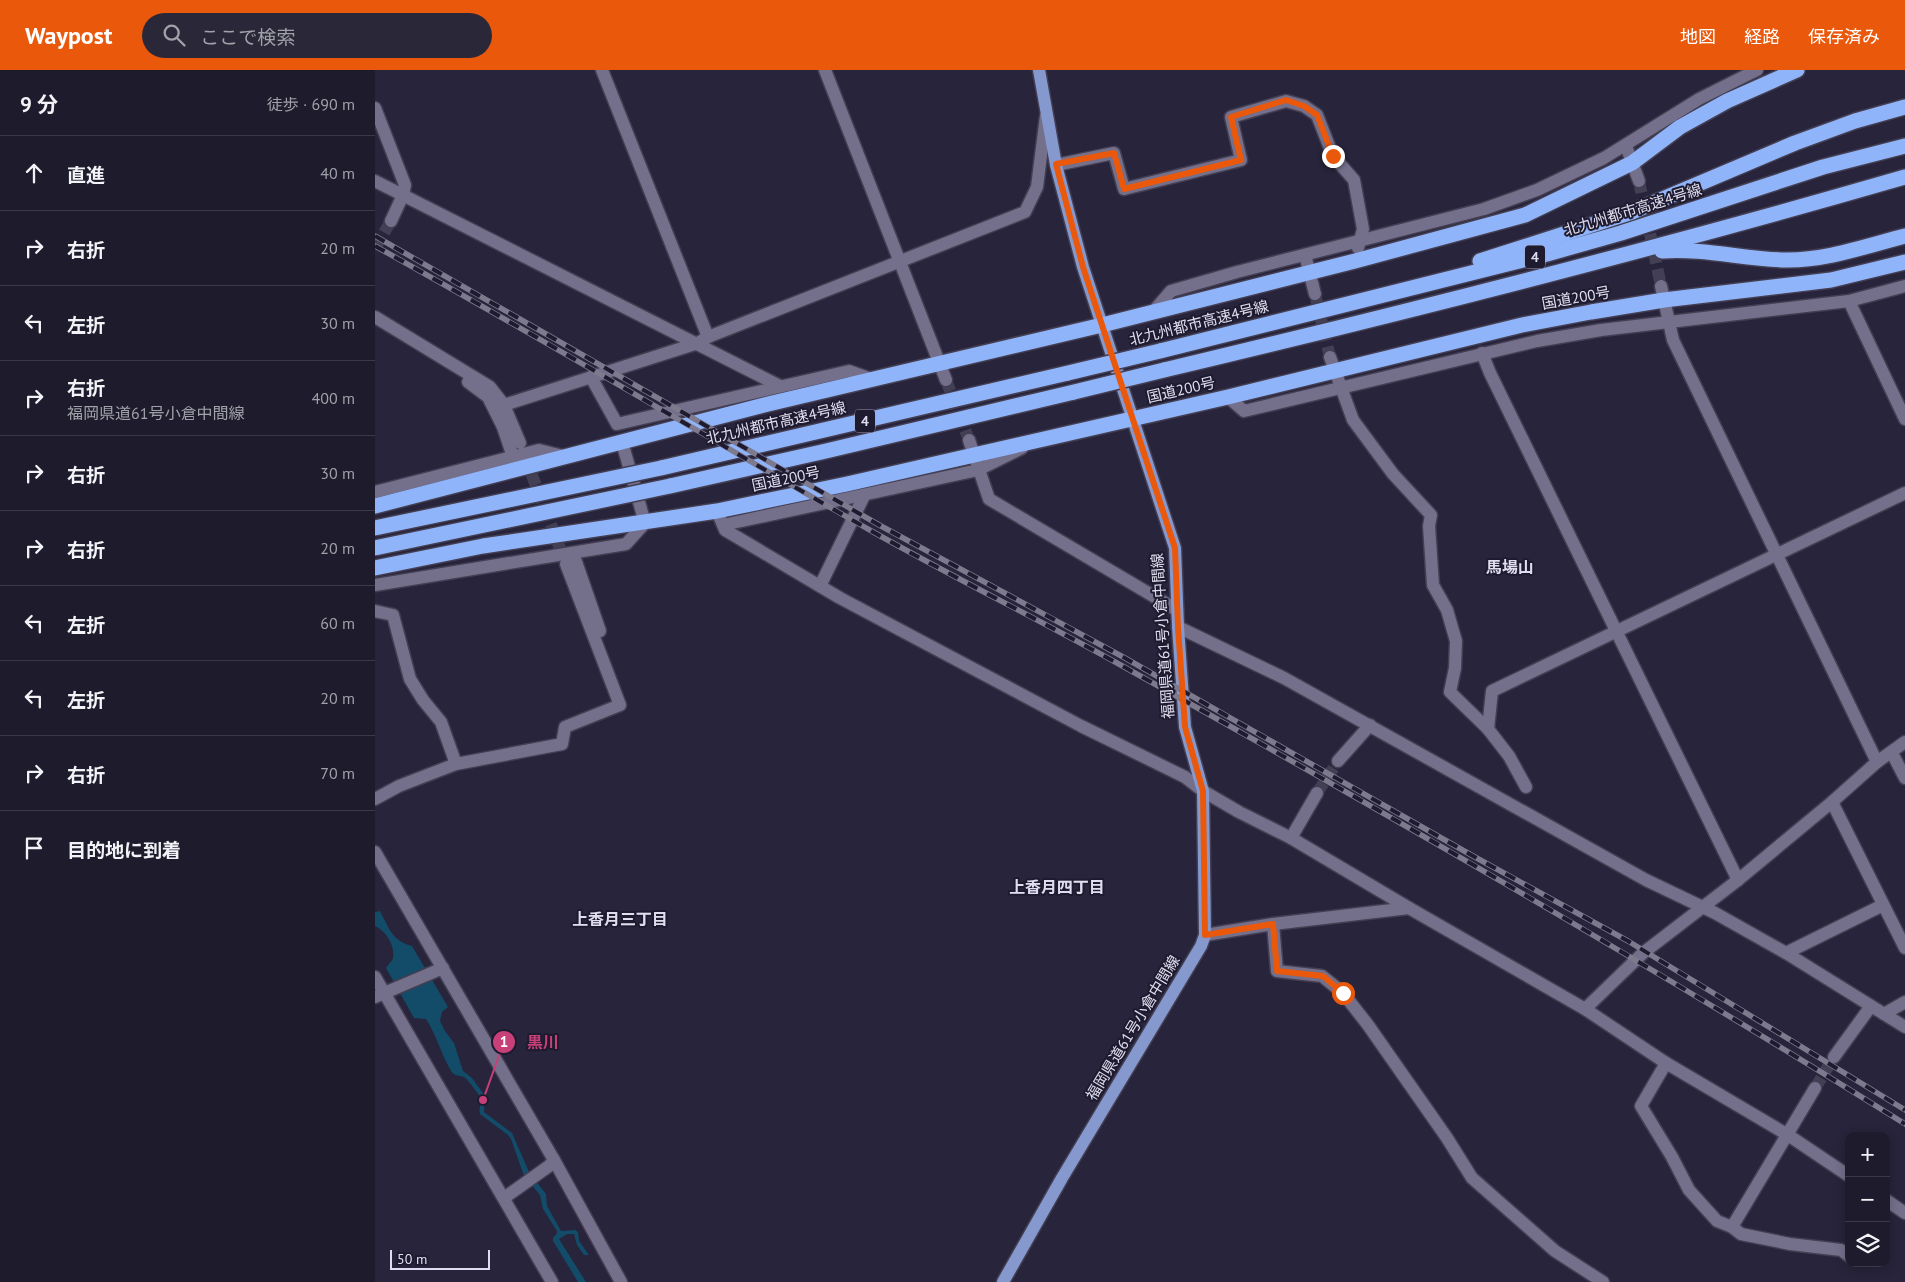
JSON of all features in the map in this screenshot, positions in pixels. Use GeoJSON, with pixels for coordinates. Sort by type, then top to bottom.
{"type":"FeatureCollection","features":[{"type":"Feature","properties":{"kind":"highway"},"geometry":{"type":"LineString","coordinates":[[375,506],[622,442],[1355,261],[1525,215],[1632,163],[1680,127],[1727,101],[1797,70]]}},
{"type":"Feature","properties":{"kind":"highway"},"geometry":{"type":"LineString","coordinates":[[1346,305],[1632,212],[1688,190],[1795,142],[1855,121],[1905,107]]}},
{"type":"Feature","properties":{"kind":"highway","name":"北九州都市高速4号線"},"geometry":{"type":"LineString","coordinates":[[375,528],[661,468],[1068,373],[1346,305],[1621,233],[1823,167],[1905,146]]}},
{"type":"Feature","properties":{"kind":"highway","name":"4"},"geometry":{"type":"LineString","coordinates":[[375,548],[817,453],[1353,326],[1628,255],[1905,178]]}},
{"type":"Feature","properties":{"kind":"highway"},"geometry":{"type":"LineString","coordinates":[[1628,255],[1667,251],[1693,251],[1786,260],[1819,257],[1905,236]]}},
{"type":"Feature","properties":{"kind":"highway","name":"国道200号"},"geometry":{"type":"LineString","coordinates":[[375,568],[483,546],[645,523],[720,518],[971,448],[1035,441],[1335,372],[1522,325],[1591,312],[1663,293],[1831,280],[1905,262]]}},
{"type":"Feature","properties":{"kind":"main road","name":"福岡県道61号小倉中間線"},"geometry":{"type":"LineString","coordinates":[[1003,1282],[1062,1178],[1201,946],[1205,935],[1203,791],[1185,727],[1175,548],[1083,267],[1048,129],[1047,111],[1039,70]]}},
{"type":"Feature","properties":{"kind":"street"},"geometry":{"type":"LineString","coordinates":[[602,70],[703,340]]}},
{"type":"Feature","properties":{"kind":"street"},"geometry":{"type":"LineString","coordinates":[[825,70],[946,380]]}},
{"type":"Feature","properties":{"kind":"street"},"geometry":{"type":"LineString","coordinates":[[1153,312],[1171,290],[1484,209],[1537,190],[1626,146],[1699,99],[1757,70]]}},
{"type":"Feature","properties":{"kind":"street"},"geometry":{"type":"LineString","coordinates":[[1056,164],[1114,153],[1124,189],[1241,160],[1231,117],[1286,100],[1304,106],[1317,115],[1333,156],[1353,180],[1363,228],[1355,261]]}},
{"type":"Feature","properties":{"kind":"street"},"geometry":{"type":"LineString","coordinates":[[375,108],[405,185],[403,195],[391,221]]}},
{"type":"Feature","properties":{"kind":"street"},"geometry":{"type":"LineString","coordinates":[[504,405],[703,340],[898,260],[1025,212],[1037,187],[1047,111]]}},
{"type":"Feature","properties":{"kind":"street"},"geometry":{"type":"LineString","coordinates":[[1626,146],[1639,181]]}},
{"type":"Feature","properties":{"kind":"street"},"geometry":{"type":"LineString","coordinates":[[375,181],[703,340],[780,386]]}},
{"type":"Feature","properties":{"kind":"street"},"geometry":{"type":"LineString","coordinates":[[1305,255],[1315,294]]}},
{"type":"Feature","properties":{"kind":"street"},"geometry":{"type":"LineString","coordinates":[[1228,397],[1244,411],[1537,341],[1601,330],[1849,301],[1905,286]]}},
{"type":"Feature","properties":{"kind":"street"},"geometry":{"type":"LineString","coordinates":[[1663,293],[1673,340],[1877,762]]}},
{"type":"Feature","properties":{"kind":"street"},"geometry":{"type":"LineString","coordinates":[[1849,301],[1905,419]]}},
{"type":"Feature","properties":{"kind":"street"},"geometry":{"type":"LineString","coordinates":[[375,316],[490,387],[504,405],[520,443]]}},
{"type":"Feature","properties":{"kind":"street"},"geometry":{"type":"LineString","coordinates":[[1483,353],[1490,373],[1737,880]]}},
{"type":"Feature","properties":{"kind":"street"},"geometry":{"type":"LineString","coordinates":[[441,357],[456,374],[488,397],[503,427],[513,457]]}},
{"type":"Feature","properties":{"kind":"street"},"geometry":{"type":"LineString","coordinates":[[1330,357],[1353,420],[1383,461],[1431,514],[1429,526],[1433,585],[1447,610],[1456,642],[1455,668],[1450,692],[1488,729],[1509,756],[1526,787]]}},
{"type":"Feature","properties":{"kind":"street"},"geometry":{"type":"LineString","coordinates":[[591,377],[617,424],[849,371],[874,380]]}},
{"type":"Feature","properties":{"kind":"street"},"geometry":{"type":"LineString","coordinates":[[1035,441],[978,470],[864,496],[720,518],[725,530],[819,586],[1081,726],[1185,776],[1203,791],[1239,812],[1291,838],[1585,1009],[1666,1063],[1788,1135],[1845,1173]]}},
{"type":"Feature","properties":{"kind":"street"},"geometry":{"type":"LineString","coordinates":[[375,584],[555,555],[570,559],[626,544],[645,523],[622,442]]}},
{"type":"Feature","properties":{"kind":"street"},"geometry":{"type":"LineString","coordinates":[[971,448],[989,499],[1177,610]]}},
{"type":"Feature","properties":{"kind":"street"},"geometry":{"type":"LineString","coordinates":[[375,492],[539,450],[567,457]]}},
{"type":"Feature","properties":{"kind":"street"},"geometry":{"type":"LineString","coordinates":[[1488,729],[1492,691],[1905,493]]}},
{"type":"Feature","properties":{"kind":"street"},"geometry":{"type":"LineString","coordinates":[[819,586],[864,496]]}},
{"type":"Feature","properties":{"kind":"street"},"geometry":{"type":"LineString","coordinates":[[555,555],[583,633],[597,645]]}},
{"type":"Feature","properties":{"kind":"street"},"geometry":{"type":"LineString","coordinates":[[375,799],[399,786],[456,764],[562,744],[565,727],[620,705],[597,645],[570,559]]}},
{"type":"Feature","properties":{"kind":"street"},"geometry":{"type":"LineString","coordinates":[[375,611],[393,615],[410,679],[423,700],[441,722],[456,764]]}},
{"type":"Feature","properties":{"kind":"street"},"geometry":{"type":"LineString","coordinates":[[1178,627],[1284,678],[1646,880],[1715,913],[1786,953],[1905,1027]]}},
{"type":"Feature","properties":{"kind":"street"},"geometry":{"type":"LineString","coordinates":[[1338,760],[1370,725]]}},
{"type":"Feature","properties":{"kind":"street"},"geometry":{"type":"LineString","coordinates":[[1585,1009],[1643,953],[1737,880],[1832,802],[1877,762],[1905,742]]}},
{"type":"Feature","properties":{"kind":"street"},"geometry":{"type":"LineString","coordinates":[[1892,753],[1905,778]]}},
{"type":"Feature","properties":{"kind":"street"},"geometry":{"type":"LineString","coordinates":[[1291,838],[1317,793]]}},
{"type":"Feature","properties":{"kind":"street"},"geometry":{"type":"LineString","coordinates":[[1832,802],[1905,948]]}},
{"type":"Feature","properties":{"kind":"street"},"geometry":{"type":"LineString","coordinates":[[375,852],[551,1163],[621,1282]]}},
{"type":"Feature","properties":{"kind":"street"},"geometry":{"type":"LineString","coordinates":[[1786,953],[1883,905]]}},
{"type":"Feature","properties":{"kind":"street"},"geometry":{"type":"LineString","coordinates":[[1205,935],[1273,924],[1409,908]]}},
{"type":"Feature","properties":{"kind":"street"},"geometry":{"type":"LineString","coordinates":[[1273,924],[1277,971],[1323,976],[1343,993],[1368,1025],[1447,1138],[1472,1178],[1555,1251],[1603,1282]]}},
{"type":"Feature","properties":{"kind":"street"},"geometry":{"type":"LineString","coordinates":[[383,994],[441,968]]}},
{"type":"Feature","properties":{"kind":"street"},"geometry":{"type":"LineString","coordinates":[[375,977],[383,994],[508,1195],[553,1282]]}},
{"type":"Feature","properties":{"kind":"street"},"geometry":{"type":"LineString","coordinates":[[1884,1014],[1905,1002]]}},
{"type":"Feature","properties":{"kind":"street"},"geometry":{"type":"LineString","coordinates":[[1833,1057],[1871,1006]]}},
{"type":"Feature","properties":{"kind":"street"},"geometry":{"type":"LineString","coordinates":[[1666,1063],[1641,1106],[1689,1190],[1717,1221],[1732,1227],[1741,1234],[1789,1244],[1841,1250],[1845,1253]]}},
{"type":"Feature","properties":{"kind":"street"},"geometry":{"type":"LineString","coordinates":[[1732,1227],[1815,1088]]}},
{"type":"Feature","properties":{"kind":"street"},"geometry":{"type":"LineString","coordinates":[[508,1195],[551,1163]]}},
{"type":"Feature","properties":{"kind":"street"},"geometry":{"type":"LineString","coordinates":[[1890,1203],[1905,1212]]}},
{"type":"Feature","properties":{"kind":"water"},"geometry":{"type":"Polygon","coordinates":[[[380,911],[395,937],[405,944],[412,946],[448,1007],[442,1012],[440,1021],[454,1043],[463,1071],[472,1078],[485,1096],[484,1112],[512,1133],[529,1172],[546,1194],[547,1206],[561,1231],[575,1230],[578,1232],[579,1241],[589,1255],[584,1255],[577,1245],[574,1234],[567,1234],[559,1239],[586,1282],[578,1282],[553,1241],[557,1231],[543,1209],[540,1195],[524,1176],[511,1139],[480,1114],[481,1098],[466,1078],[456,1075],[451,1071],[426,1019],[414,1018],[386,968],[392,959],[393,948],[383,931],[375,926],[375,912],[380,911]]]}},
{"type":"Feature","properties":{"kind":"tunnel"},"geometry":{"type":"LineString","coordinates":[[1639,181],[1661,286]]}},
{"type":"Feature","properties":{"kind":"tunnel"},"geometry":{"type":"LineString","coordinates":[[375,248],[391,221]]}},
{"type":"Feature","properties":{"kind":"tunnel"},"geometry":{"type":"LineString","coordinates":[[1315,294],[1330,357]]}},
{"type":"Feature","properties":{"kind":"tunnel"},"geometry":{"type":"LineString","coordinates":[[946,380],[969,440]]}},
{"type":"Feature","properties":{"kind":"tunnel"},"geometry":{"type":"LineString","coordinates":[[525,457],[566,564]]}},
{"type":"Feature","properties":{"kind":"tunnel"},"geometry":{"type":"LineString","coordinates":[[1317,793],[1338,761]]}},
{"type":"Feature","properties":{"kind":"tunnel"},"geometry":{"type":"LineString","coordinates":[[1815,1088],[1834,1057]]}},
{"type":"Feature","properties":{"kind":"railway"},"geometry":{"type":"LineString","coordinates":[[375,236],[881,526],[1125,658],[1473,856],[1628,941],[1905,1110]]}},
{"type":"Feature","properties":{"kind":"railway"},"geometry":{"type":"LineString","coordinates":[[375,246],[875,533],[1117,663],[1415,831],[1612,946],[1905,1124]]}},
{"type":"Feature","properties":{"kind":"place","name":"黒川"},"geometry":{"type":"Point","coordinates":[483,1100]}},
{"type":"Feature","properties":{"kind":"district","name":"馬場山"},"geometry":{"type":"Point","coordinates":[1510,567]}},
{"type":"Feature","properties":{"kind":"district","name":"上香月四丁目"},"geometry":{"type":"Point","coordinates":[1057,887]}},
{"type":"Feature","properties":{"kind":"district","name":"上香月三丁目"},"geometry":{"type":"Point","coordinates":[620,919]}},
{"type":"Feature","properties":{"kind":"route"},"geometry":{"type":"LineString","coordinates":[[1333,156],[1317,115],[1304,106],[1286,100],[1231,117],[1241,160],[1124,189],[1114,153],[1056,164],[1083,267],[1175,548],[1185,727],[1203,791],[1205,935],[1273,924],[1277,971],[1323,976],[1343,993]]}}]}
